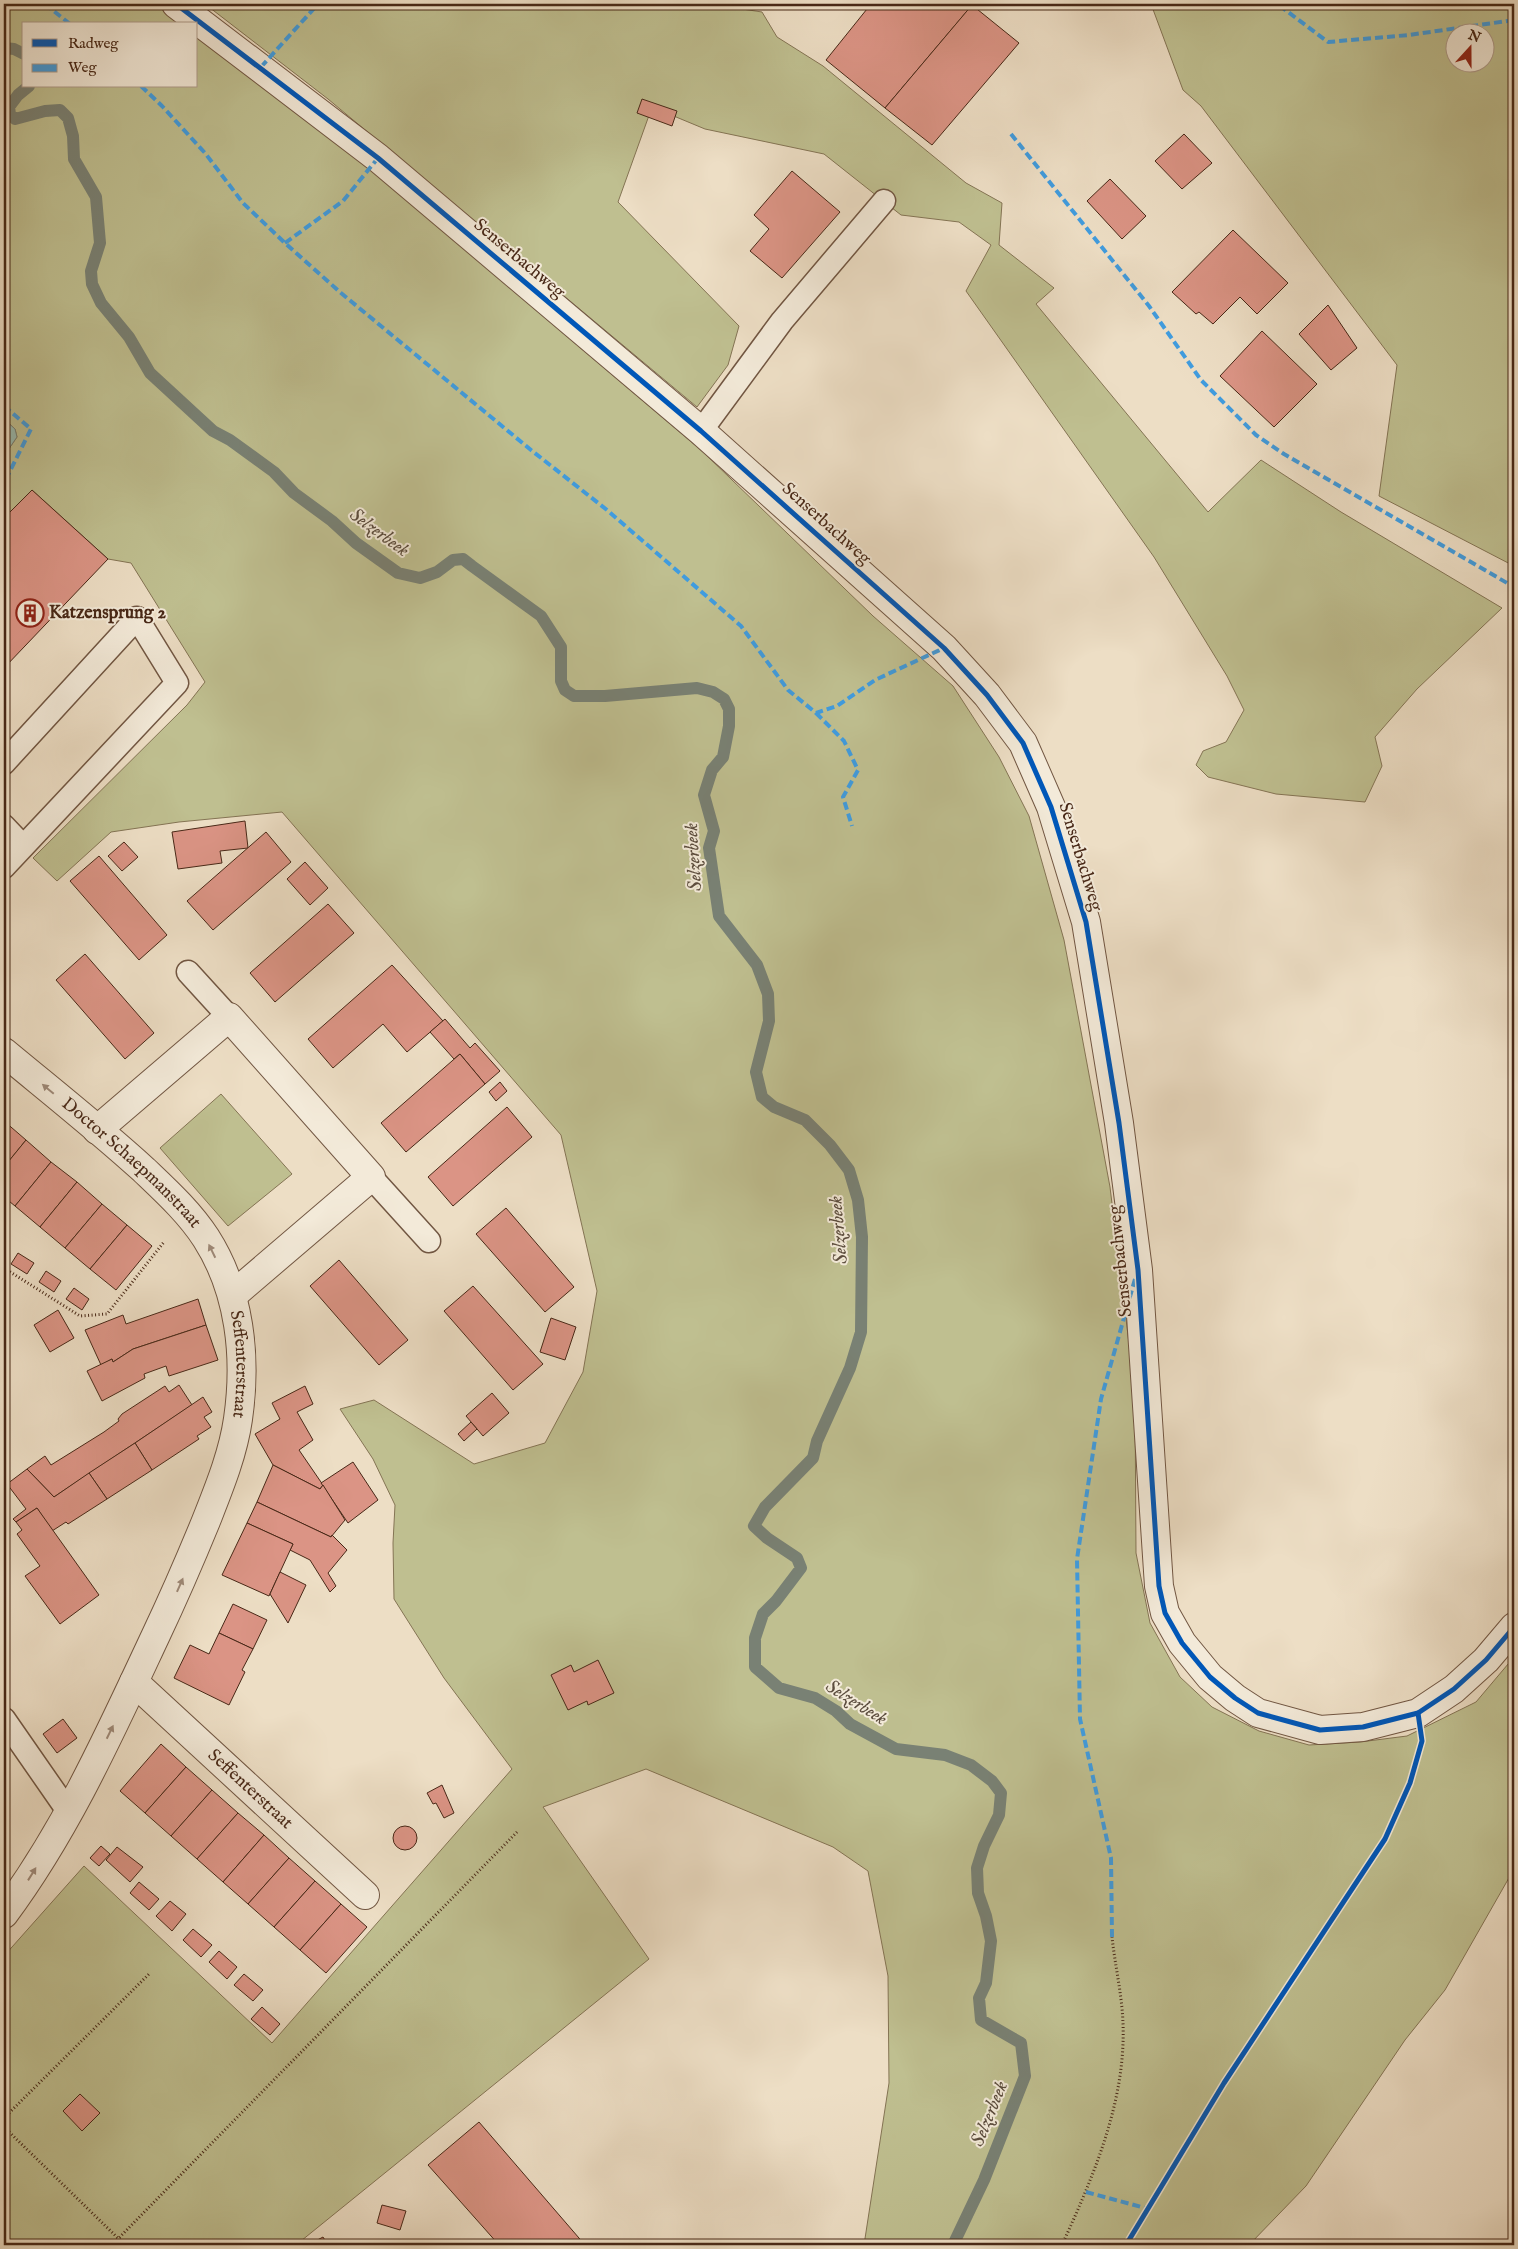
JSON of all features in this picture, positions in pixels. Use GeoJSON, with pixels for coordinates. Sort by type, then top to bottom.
{"type":"FeatureCollection","features":[{"type":"Feature","properties":{"kind":"street","name":"Senserbachweg"},"geometry":{"type":"LineString","coordinates":[[176,4],[378,158],[701,431],[944,648],[988,695],[1022,743],[1051,807],[1086,922],[1119,1123],[1138,1270],[1159,1586],[1165,1613],[1182,1643],[1210,1676],[1235,1698],[1258,1713],[1320,1730],[1345,1729],[1418,1713],[1454,1689],[1486,1660],[1514,1627]]}},
{"type":"Feature","properties":{"kind":"street"},"geometry":{"type":"LineString","coordinates":[[97,1130],[229,1018],[371,1177]]}},
{"type":"Feature","properties":{"kind":"street","name":"Doctor Schaepmanstraat"},"geometry":{"type":"LineString","coordinates":[[4,1052],[172,1196],[206,1238],[233,1295]]}},
{"type":"Feature","properties":{"kind":"street","name":"Seffenterstraat"},"geometry":{"type":"LineString","coordinates":[[4,1914],[29,1881],[70,1814],[180,1584],[225,1474],[238,1420],[242,1370],[239,1331],[233,1295],[371,1177]]}},
{"type":"Feature","properties":{"kind":"street","name":"Seffenterstraat"},"geometry":{"type":"LineString","coordinates":[[134,1682],[366,1896]]}},
{"type":"Feature","properties":{"kind":"lane"},"geometry":{"type":"LineString","coordinates":[[701,431],[782,321],[884,201]]}},
{"type":"Feature","properties":{"kind":"lane"},"geometry":{"type":"LineString","coordinates":[[4,763],[137,618],[177,684],[4,867]]}},
{"type":"Feature","properties":{"kind":"lane"},"geometry":{"type":"LineString","coordinates":[[4,826],[23,846]]}},
{"type":"Feature","properties":{"kind":"lane"},"geometry":{"type":"LineString","coordinates":[[188,972],[229,1018]]}},
{"type":"Feature","properties":{"kind":"lane"},"geometry":{"type":"LineString","coordinates":[[371,1177],[429,1241]]}},
{"type":"Feature","properties":{"kind":"lane"},"geometry":{"type":"LineString","coordinates":[[4,1719],[70,1814]]}},
{"type":"Feature","properties":{"kind":"path"},"geometry":{"type":"LineString","coordinates":[[4,1268],[80,1316],[107,1314],[186,1214]]}},
{"type":"Feature","properties":{"kind":"path"},"geometry":{"type":"LineString","coordinates":[[112,2245],[516,1832]]}},
{"type":"Feature","properties":{"kind":"path"},"geometry":{"type":"LineString","coordinates":[[1062,2245],[1086,2192],[1106,2135],[1122,2063],[1123,2022],[1112,1937]]}},
{"type":"Feature","properties":{"kind":"path"},"geometry":{"type":"LineString","coordinates":[[4,2118],[149,1974]]}},
{"type":"Feature","properties":{"kind":"path"},"geometry":{"type":"LineString","coordinates":[[4,2127],[125,2245]]}},
{"type":"Feature","properties":{"kind":"green space"},"geometry":{"type":"Polygon","coordinates":[[[4,4],[156,4],[181,22],[22,22],[22,88],[198,88],[198,34],[286,98],[702,451],[873,616],[953,686],[999,757],[1029,816],[1064,940],[1110,1187],[1135,1393],[1136,1553],[1150,1623],[1180,1677],[1212,1707],[1259,1731],[1309,1745],[1360,1742],[1407,1736],[1476,1702],[1514,1657],[1514,1869],[1445,1990],[1405,2040],[1306,2186],[1249,2245],[864,2245],[889,2083],[888,1976],[868,1871],[833,1847],[646,1769],[543,1807],[649,1959],[296,2245],[4,2245],[4,1956],[84,1866],[272,2043],[512,1769],[444,1678],[394,1599],[393,1543],[395,1505],[373,1459],[340,1409],[374,1400],[474,1464],[545,1443],[583,1372],[597,1291],[561,1135],[282,812],[179,822],[111,832],[57,881],[33,858],[187,705],[205,682],[131,563],[108,559],[32,490],[4,518],[4,456],[17,437],[15,429],[4,419],[4,4]]]}},
{"type":"Feature","properties":{"kind":"green space"},"geometry":{"type":"Polygon","coordinates":[[[205,4],[709,4],[762,12],[777,37],[823,66],[966,183],[1002,203],[999,245],[1054,288],[1036,304],[1208,512],[1261,460],[1341,512],[1502,608],[1417,689],[1375,737],[1382,766],[1365,802],[1276,794],[1208,777],[1196,765],[1203,751],[1226,742],[1244,710],[1227,676],[1154,557],[966,291],[991,245],[959,222],[901,215],[824,154],[705,129],[652,107],[618,202],[739,326],[728,365],[697,407],[328,99],[205,4]]]}},
{"type":"Feature","properties":{"kind":"green space"},"geometry":{"type":"Polygon","coordinates":[[[1151,4],[1514,4],[1514,566],[1379,496],[1397,365],[1201,106],[1183,90],[1151,4]]]}},
{"type":"Feature","properties":{"kind":"green space"},"geometry":{"type":"Polygon","coordinates":[[[221,1094],[292,1174],[228,1226],[160,1148],[221,1094]]]}},
{"type":"Feature","properties":{"kind":"water"},"geometry":{"type":"Polygon","coordinates":[[[4,419],[15,429],[17,437],[4,456],[4,419]]]}},
{"type":"Feature","properties":{"kind":"building"},"geometry":{"type":"Polygon","coordinates":[[[871,4],[973,4],[885,108],[826,60],[871,4]]]}},
{"type":"Feature","properties":{"kind":"building"},"geometry":{"type":"Polygon","coordinates":[[[972,5],[1019,43],[932,145],[885,108],[972,5]]]}},
{"type":"Feature","properties":{"kind":"building"},"geometry":{"type":"Polygon","coordinates":[[[642,99],[677,111],[672,126],[637,113],[642,99]]]}},
{"type":"Feature","properties":{"kind":"building"},"geometry":{"type":"Polygon","coordinates":[[[1184,134],[1212,163],[1182,189],[1155,161],[1184,134]]]}},
{"type":"Feature","properties":{"kind":"building"},"geometry":{"type":"Polygon","coordinates":[[[792,171],[840,212],[782,278],[750,251],[769,229],[754,215],[792,171]]]}},
{"type":"Feature","properties":{"kind":"building"},"geometry":{"type":"Polygon","coordinates":[[[1110,179],[1146,216],[1122,239],[1087,201],[1110,179]]]}},
{"type":"Feature","properties":{"kind":"building"},"geometry":{"type":"Polygon","coordinates":[[[1233,230],[1288,283],[1257,314],[1240,297],[1213,324],[1199,312],[1196,314],[1172,292],[1233,230]]]}},
{"type":"Feature","properties":{"kind":"building"},"geometry":{"type":"Polygon","coordinates":[[[1328,305],[1357,348],[1331,370],[1299,334],[1328,305]]]}},
{"type":"Feature","properties":{"kind":"building"},"geometry":{"type":"Polygon","coordinates":[[[1262,331],[1317,384],[1274,427],[1220,376],[1262,331]]]}},
{"type":"Feature","properties":{"kind":"building","name":"Katzensprung 2"},"geometry":{"type":"Polygon","coordinates":[[[32,490],[108,559],[4,668],[4,518],[32,490]]]}},
{"type":"Feature","properties":{"kind":"building"},"geometry":{"type":"Polygon","coordinates":[[[245,821],[248,848],[220,851],[222,863],[178,869],[172,832],[245,821]]]}},
{"type":"Feature","properties":{"kind":"building"},"geometry":{"type":"Polygon","coordinates":[[[266,832],[291,862],[213,930],[187,901],[266,832]]]}},
{"type":"Feature","properties":{"kind":"building"},"geometry":{"type":"Polygon","coordinates":[[[124,842],[138,857],[122,871],[108,856],[124,842]]]}},
{"type":"Feature","properties":{"kind":"building"},"geometry":{"type":"Polygon","coordinates":[[[99,856],[167,935],[139,960],[70,881],[99,856]]]}},
{"type":"Feature","properties":{"kind":"building"},"geometry":{"type":"Polygon","coordinates":[[[305,862],[328,888],[310,905],[287,879],[305,862]]]}},
{"type":"Feature","properties":{"kind":"building"},"geometry":{"type":"Polygon","coordinates":[[[328,904],[354,933],[275,1002],[250,973],[328,904]]]}},
{"type":"Feature","properties":{"kind":"building"},"geometry":{"type":"Polygon","coordinates":[[[85,954],[154,1033],[125,1059],[56,980],[85,954]]]}},
{"type":"Feature","properties":{"kind":"building"},"geometry":{"type":"Polygon","coordinates":[[[392,965],[443,1021],[407,1052],[383,1024],[333,1068],[308,1039],[392,965]]]}},
{"type":"Feature","properties":{"kind":"building"},"geometry":{"type":"Polygon","coordinates":[[[445,1019],[470,1048],[475,1043],[500,1071],[485,1084],[460,1054],[454,1059],[430,1032],[445,1019]]]}},
{"type":"Feature","properties":{"kind":"building"},"geometry":{"type":"Polygon","coordinates":[[[460,1054],[485,1084],[406,1152],[381,1123],[460,1054]]]}},
{"type":"Feature","properties":{"kind":"building"},"geometry":{"type":"Polygon","coordinates":[[[500,1082],[507,1091],[496,1101],[489,1092],[500,1082]]]}},
{"type":"Feature","properties":{"kind":"building"},"geometry":{"type":"Polygon","coordinates":[[[507,1107],[532,1137],[453,1206],[428,1177],[507,1107]]]}},
{"type":"Feature","properties":{"kind":"building"},"geometry":{"type":"Polygon","coordinates":[[[4,1121],[26,1140],[4,1167],[4,1121]]]}},
{"type":"Feature","properties":{"kind":"building"},"geometry":{"type":"Polygon","coordinates":[[[26,1140],[51,1162],[15,1206],[4,1197],[4,1167],[26,1140]]]}},
{"type":"Feature","properties":{"kind":"building"},"geometry":{"type":"Polygon","coordinates":[[[51,1162],[77,1182],[40,1227],[15,1206],[51,1162]]]}},
{"type":"Feature","properties":{"kind":"building"},"geometry":{"type":"Polygon","coordinates":[[[77,1182],[102,1204],[65,1248],[40,1227],[77,1182]]]}},
{"type":"Feature","properties":{"kind":"building"},"geometry":{"type":"Polygon","coordinates":[[[102,1204],[127,1225],[90,1269],[65,1248],[102,1204]]]}},
{"type":"Feature","properties":{"kind":"building"},"geometry":{"type":"Polygon","coordinates":[[[506,1208],[574,1287],[545,1312],[476,1234],[506,1208]]]}},
{"type":"Feature","properties":{"kind":"building"},"geometry":{"type":"Polygon","coordinates":[[[127,1225],[152,1246],[116,1290],[90,1269],[127,1225]]]}},
{"type":"Feature","properties":{"kind":"building"},"geometry":{"type":"Polygon","coordinates":[[[18,1253],[34,1263],[27,1274],[11,1264],[18,1253]]]}},
{"type":"Feature","properties":{"kind":"building"},"geometry":{"type":"Polygon","coordinates":[[[339,1260],[408,1340],[379,1365],[310,1286],[339,1260]]]}},
{"type":"Feature","properties":{"kind":"building"},"geometry":{"type":"Polygon","coordinates":[[[46,1271],[61,1281],[54,1292],[39,1282],[46,1271]]]}},
{"type":"Feature","properties":{"kind":"building"},"geometry":{"type":"Polygon","coordinates":[[[473,1286],[543,1364],[513,1390],[444,1311],[473,1286]]]}},
{"type":"Feature","properties":{"kind":"building"},"geometry":{"type":"Polygon","coordinates":[[[74,1288],[89,1299],[82,1310],[66,1299],[74,1288]]]}},
{"type":"Feature","properties":{"kind":"building"},"geometry":{"type":"Polygon","coordinates":[[[198,1299],[206,1325],[133,1349],[113,1362],[112,1359],[101,1365],[85,1330],[123,1315],[126,1324],[198,1299]]]}},
{"type":"Feature","properties":{"kind":"building"},"geometry":{"type":"Polygon","coordinates":[[[58,1310],[74,1338],[50,1352],[34,1325],[58,1310]]]}},
{"type":"Feature","properties":{"kind":"building"},"geometry":{"type":"Polygon","coordinates":[[[551,1318],[576,1327],[565,1360],[540,1352],[551,1318]]]}},
{"type":"Feature","properties":{"kind":"building"},"geometry":{"type":"Polygon","coordinates":[[[206,1325],[218,1360],[169,1376],[166,1366],[144,1374],[145,1378],[102,1401],[87,1371],[112,1359],[113,1362],[133,1349],[206,1325]]]}},
{"type":"Feature","properties":{"kind":"building"},"geometry":{"type":"Polygon","coordinates":[[[179,1385],[192,1405],[54,1497],[27,1469],[45,1456],[51,1465],[104,1432],[119,1421],[118,1419],[122,1414],[165,1386],[169,1392],[179,1385]]]}},
{"type":"Feature","properties":{"kind":"building"},"geometry":{"type":"Polygon","coordinates":[[[305,1386],[313,1404],[297,1412],[313,1440],[299,1450],[323,1485],[320,1489],[273,1465],[255,1434],[280,1419],[272,1403],[305,1386]]]}},
{"type":"Feature","properties":{"kind":"building"},"geometry":{"type":"Polygon","coordinates":[[[492,1393],[509,1413],[483,1436],[466,1416],[492,1393]]]}},
{"type":"Feature","properties":{"kind":"building"},"geometry":{"type":"Polygon","coordinates":[[[203,1397],[212,1412],[204,1417],[211,1427],[197,1436],[199,1439],[152,1470],[135,1443],[203,1397]]]}},
{"type":"Feature","properties":{"kind":"building"},"geometry":{"type":"Polygon","coordinates":[[[471,1422],[477,1429],[464,1441],[458,1434],[471,1422]]]}},
{"type":"Feature","properties":{"kind":"building"},"geometry":{"type":"Polygon","coordinates":[[[135,1443],[152,1470],[107,1499],[89,1473],[135,1443]]]}},
{"type":"Feature","properties":{"kind":"building"},"geometry":{"type":"Polygon","coordinates":[[[353,1462],[378,1500],[348,1523],[321,1483],[353,1462]]]}},
{"type":"Feature","properties":{"kind":"building"},"geometry":{"type":"Polygon","coordinates":[[[273,1465],[320,1489],[323,1485],[345,1520],[331,1537],[257,1502],[273,1465]]]}},
{"type":"Feature","properties":{"kind":"building"},"geometry":{"type":"Polygon","coordinates":[[[27,1469],[54,1497],[89,1473],[107,1499],[68,1524],[66,1522],[52,1531],[37,1508],[16,1522],[13,1519],[26,1509],[7,1484],[27,1469]]]}},
{"type":"Feature","properties":{"kind":"building"},"geometry":{"type":"Polygon","coordinates":[[[257,1502],[331,1537],[332,1535],[347,1550],[328,1573],[336,1586],[330,1592],[310,1560],[290,1550],[293,1544],[247,1523],[257,1502]]]}},
{"type":"Feature","properties":{"kind":"building"},"geometry":{"type":"Polygon","coordinates":[[[37,1508],[99,1595],[60,1624],[25,1576],[40,1566],[17,1534],[22,1530],[16,1522],[37,1508]]]}},
{"type":"Feature","properties":{"kind":"building"},"geometry":{"type":"Polygon","coordinates":[[[247,1523],[293,1544],[269,1596],[222,1575],[247,1523]]]}},
{"type":"Feature","properties":{"kind":"building"},"geometry":{"type":"Polygon","coordinates":[[[280,1572],[306,1585],[288,1623],[270,1594],[280,1572]]]}},
{"type":"Feature","properties":{"kind":"building"},"geometry":{"type":"Polygon","coordinates":[[[233,1604],[267,1620],[253,1649],[219,1633],[233,1604]]]}},
{"type":"Feature","properties":{"kind":"building"},"geometry":{"type":"Polygon","coordinates":[[[219,1633],[253,1649],[242,1670],[245,1672],[229,1705],[174,1678],[190,1645],[209,1654],[219,1633]]]}},
{"type":"Feature","properties":{"kind":"building"},"geometry":{"type":"Polygon","coordinates":[[[598,1660],[614,1693],[588,1705],[587,1701],[568,1710],[551,1675],[571,1665],[574,1672],[598,1660]]]}},
{"type":"Feature","properties":{"kind":"building"},"geometry":{"type":"Polygon","coordinates":[[[63,1719],[77,1738],[57,1753],[43,1734],[63,1719]]]}},
{"type":"Feature","properties":{"kind":"building"},"geometry":{"type":"Polygon","coordinates":[[[161,1744],[186,1767],[145,1813],[120,1791],[161,1744]]]}},
{"type":"Feature","properties":{"kind":"building"},"geometry":{"type":"Polygon","coordinates":[[[186,1767],[212,1790],[171,1836],[145,1813],[186,1767]]]}},
{"type":"Feature","properties":{"kind":"building"},"geometry":{"type":"Polygon","coordinates":[[[442,1785],[454,1813],[444,1818],[436,1803],[433,1804],[427,1793],[442,1785]]]}},
{"type":"Feature","properties":{"kind":"building"},"geometry":{"type":"Polygon","coordinates":[[[212,1790],[238,1813],[197,1859],[171,1836],[212,1790]]]}},
{"type":"Feature","properties":{"kind":"building"},"geometry":{"type":"Polygon","coordinates":[[[238,1813],[264,1835],[223,1882],[197,1859],[238,1813]]]}},
{"type":"Feature","properties":{"kind":"building"},"geometry":{"type":"Polygon","coordinates":[[[405,1826],[410,1827],[416,1833],[416,1843],[410,1849],[405,1850],[400,1849],[394,1843],[393,1838],[394,1833],[400,1827],[405,1826]]]}},
{"type":"Feature","properties":{"kind":"building"},"geometry":{"type":"Polygon","coordinates":[[[264,1835],[289,1858],[248,1904],[223,1882],[264,1835]]]}},
{"type":"Feature","properties":{"kind":"building"},"geometry":{"type":"Polygon","coordinates":[[[101,1846],[110,1854],[99,1866],[90,1858],[101,1846]]]}},
{"type":"Feature","properties":{"kind":"building"},"geometry":{"type":"Polygon","coordinates":[[[117,1847],[143,1867],[130,1882],[106,1860],[117,1847]]]}},
{"type":"Feature","properties":{"kind":"building"},"geometry":{"type":"Polygon","coordinates":[[[289,1858],[315,1881],[274,1927],[248,1904],[289,1858]]]}},
{"type":"Feature","properties":{"kind":"building"},"geometry":{"type":"Polygon","coordinates":[[[315,1881],[341,1904],[300,1950],[274,1927],[315,1881]]]}},
{"type":"Feature","properties":{"kind":"building"},"geometry":{"type":"Polygon","coordinates":[[[139,1882],[159,1899],[149,1910],[130,1893],[139,1882]]]}},
{"type":"Feature","properties":{"kind":"building"},"geometry":{"type":"Polygon","coordinates":[[[170,1901],[186,1914],[172,1931],[156,1916],[170,1901]]]}},
{"type":"Feature","properties":{"kind":"building"},"geometry":{"type":"Polygon","coordinates":[[[341,1904],[367,1927],[326,1973],[300,1950],[341,1904]]]}},
{"type":"Feature","properties":{"kind":"building"},"geometry":{"type":"Polygon","coordinates":[[[193,1929],[212,1945],[201,1957],[183,1940],[193,1929]]]}},
{"type":"Feature","properties":{"kind":"building"},"geometry":{"type":"Polygon","coordinates":[[[219,1951],[237,1967],[227,1979],[209,1962],[219,1951]]]}},
{"type":"Feature","properties":{"kind":"building"},"geometry":{"type":"Polygon","coordinates":[[[244,1974],[263,1990],[253,2001],[234,1985],[244,1974]]]}},
{"type":"Feature","properties":{"kind":"building"},"geometry":{"type":"Polygon","coordinates":[[[262,2007],[280,2024],[270,2035],[251,2019],[262,2007]]]}},
{"type":"Feature","properties":{"kind":"building"},"geometry":{"type":"Polygon","coordinates":[[[80,2094],[100,2113],[82,2131],[63,2111],[80,2094]]]}},
{"type":"Feature","properties":{"kind":"building"},"geometry":{"type":"Polygon","coordinates":[[[479,2122],[585,2245],[499,2245],[428,2165],[479,2122]]]}},
{"type":"Feature","properties":{"kind":"building"},"geometry":{"type":"Polygon","coordinates":[[[382,2205],[406,2211],[400,2230],[377,2223],[382,2205]]]}},
{"type":"Feature","properties":{"kind":"building"},"geometry":{"type":"Polygon","coordinates":[[[323,2237],[328,2245],[308,2245],[323,2237]]]}},
{"type":"Feature","properties":{"kind":"waterway","name":"Selzerbeek"},"geometry":{"type":"LineString","coordinates":[[4,48],[14,49],[22,53]]}},
{"type":"Feature","properties":{"kind":"waterway","name":"Selzerbeek"},"geometry":{"type":"LineString","coordinates":[[27,88],[18,95],[9,107],[10,114],[15,119],[45,111],[60,110],[68,118],[73,136],[74,159],[96,197],[100,243],[91,271],[92,284],[101,303],[129,337],[150,373],[213,431],[230,440],[274,472],[294,493],[332,521],[356,543],[398,573],[420,578],[437,572],[453,560],[463,559],[541,616],[561,647],[561,681],[565,690],[574,696],[605,696],[697,688],[713,692],[724,699],[729,709],[729,726],[723,757],[712,770],[704,795],[714,831],[709,848],[719,916],[757,965],[768,994],[769,1021],[756,1072],[762,1097],[774,1107],[805,1120],[830,1145],[849,1170],[858,1200],[862,1237],[861,1332],[850,1368],[817,1441],[813,1458],[765,1507],[754,1526],[767,1538],[797,1558],[801,1568],[776,1601],[763,1614],[755,1638],[755,1667],[779,1688],[815,1698],[836,1711],[850,1724],[896,1749],[945,1755],[971,1765],[992,1781],[1001,1793],[999,1815],[984,1846],[977,1868],[978,1893],[986,1916],[991,1941],[986,1983],[979,1998],[981,2020],[1021,2043],[1025,2076],[984,2180],[953,2245]]}},
{"type":"Feature","properties":{"kind":"marked path"},"geometry":{"type":"LineString","coordinates":[[45,4],[68,22]]}},
{"type":"Feature","properties":{"kind":"marked path"},"geometry":{"type":"LineString","coordinates":[[261,67],[318,4]]}},
{"type":"Feature","properties":{"kind":"marked path"},"geometry":{"type":"LineString","coordinates":[[1281,4],[1284,9],[1328,42],[1409,35],[1514,20]]}},
{"type":"Feature","properties":{"kind":"marked path"},"geometry":{"type":"LineString","coordinates":[[143,88],[205,153],[243,203],[285,243],[341,293],[531,450],[607,510],[741,626],[788,690],[816,713],[837,706],[875,680],[944,648]]}},
{"type":"Feature","properties":{"kind":"marked path"},"geometry":{"type":"LineString","coordinates":[[1011,134],[1149,306],[1201,380],[1256,435],[1284,454],[1514,587]]}},
{"type":"Feature","properties":{"kind":"marked path"},"geometry":{"type":"LineString","coordinates":[[285,243],[343,201],[378,158]]}},
{"type":"Feature","properties":{"kind":"marked path"},"geometry":{"type":"LineString","coordinates":[[4,406],[31,429],[4,483]]}},
{"type":"Feature","properties":{"kind":"marked path"},"geometry":{"type":"LineString","coordinates":[[816,713],[844,741],[858,770],[843,797],[852,826]]}},
{"type":"Feature","properties":{"kind":"marked path"},"geometry":{"type":"LineString","coordinates":[[1112,1937],[1111,1858],[1080,1719],[1077,1559],[1101,1399],[1135,1279]]}},
{"type":"Feature","properties":{"kind":"marked path"},"geometry":{"type":"LineString","coordinates":[[1086,2192],[1149,2209]]}},
{"type":"Feature","properties":{"kind":"cycle path"},"geometry":{"type":"LineString","coordinates":[[176,4],[378,158],[701,431],[944,648],[987,695],[1023,743],[1051,807],[1086,922],[1119,1123],[1138,1270],[1159,1586],[1165,1613],[1182,1643],[1210,1677],[1235,1698],[1258,1713],[1320,1730],[1363,1727],[1418,1713],[1454,1689],[1486,1660],[1514,1627]]}},
{"type":"Feature","properties":{"kind":"cycle path"},"geometry":{"type":"LineString","coordinates":[[1126,2245],[1224,2083],[1385,1839],[1410,1783],[1422,1741],[1418,1713]]}},
{"type":"Feature","properties":{"kind":"place","name":"Katzensprung 2"},"geometry":{"type":"Point","coordinates":[30,613]}}]}
